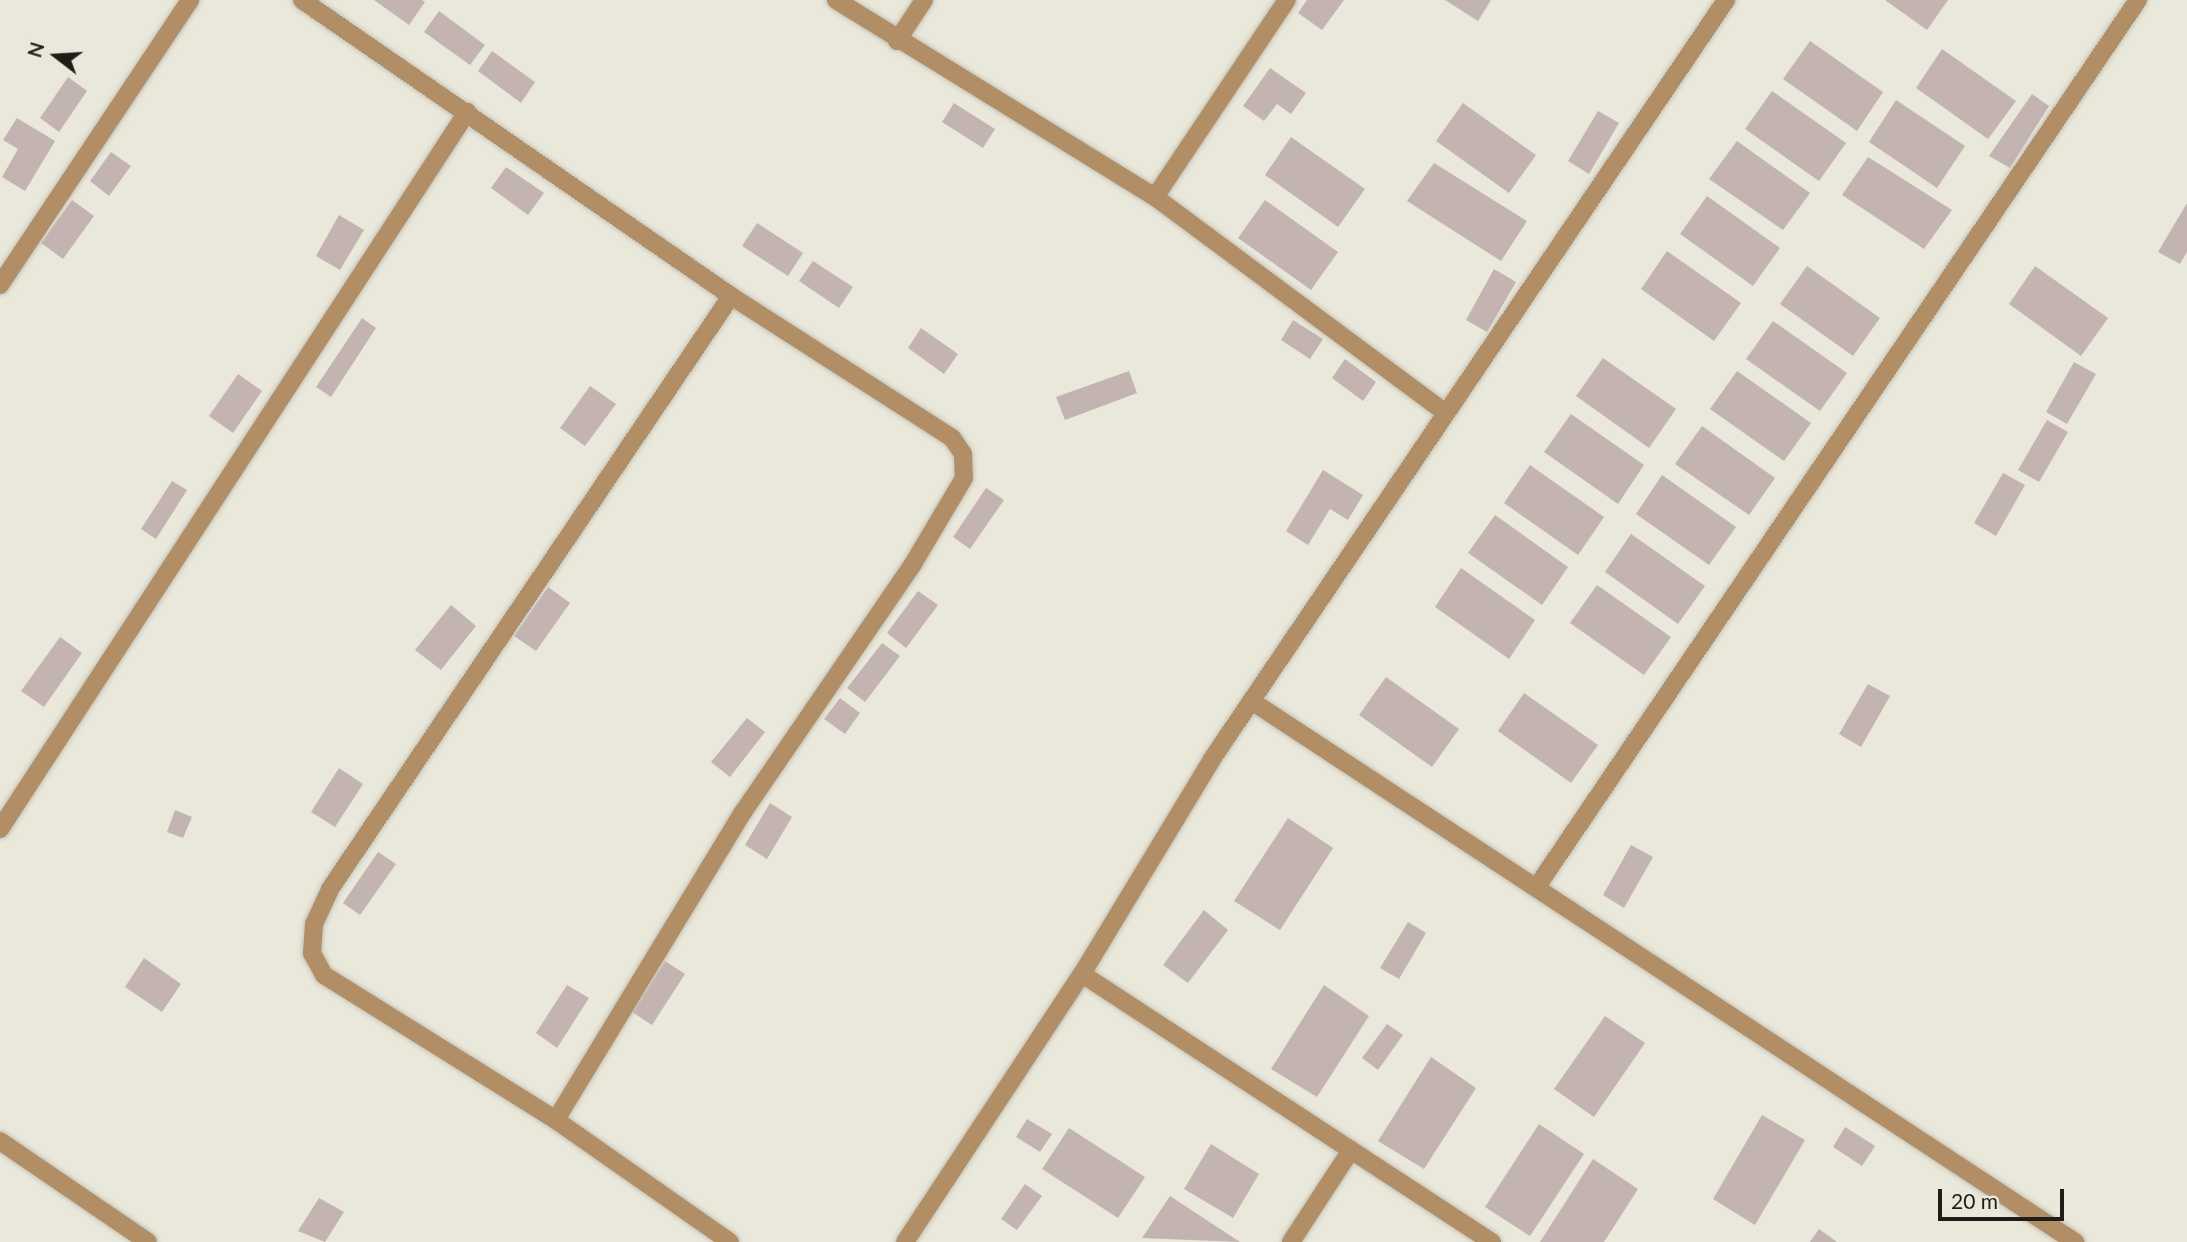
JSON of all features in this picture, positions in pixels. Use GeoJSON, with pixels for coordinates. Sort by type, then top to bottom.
{"type":"FeatureCollection","features":[{"type":"Feature","properties":{"kind":"street"},"geometry":{"type":"LineString","coordinates":[[0,285],[190,0]]}},
{"type":"Feature","properties":{"kind":"street"},"geometry":{"type":"LineString","coordinates":[[302,0],[731,296],[952,438],[963,454],[964,478],[743,812],[556,1120]]}},
{"type":"Feature","properties":{"kind":"street"},"geometry":{"type":"LineString","coordinates":[[836,0],[897,41],[1155,197],[1446,412]]}},
{"type":"Feature","properties":{"kind":"street"},"geometry":{"type":"LineString","coordinates":[[897,41],[924,0]]}},
{"type":"Feature","properties":{"kind":"street"},"geometry":{"type":"LineString","coordinates":[[1155,197],[1287,0]]}},
{"type":"Feature","properties":{"kind":"street"},"geometry":{"type":"LineString","coordinates":[[905,1242],[1082,974],[1253,702],[1726,0]]}},
{"type":"Feature","properties":{"kind":"street"},"geometry":{"type":"LineString","coordinates":[[1536,888],[2138,0]]}},
{"type":"Feature","properties":{"kind":"street"},"geometry":{"type":"LineString","coordinates":[[0,829],[467,112]]}},
{"type":"Feature","properties":{"kind":"street"},"geometry":{"type":"LineString","coordinates":[[730,1242],[556,1120],[324,975],[312,953],[314,924],[330,889],[731,296]]}},
{"type":"Feature","properties":{"kind":"street"},"geometry":{"type":"LineString","coordinates":[[1253,702],[2075,1242]]}},
{"type":"Feature","properties":{"kind":"street"},"geometry":{"type":"LineString","coordinates":[[1082,974],[1492,1242]]}},
{"type":"Feature","properties":{"kind":"street"},"geometry":{"type":"LineString","coordinates":[[0,1141],[148,1242]]}},
{"type":"Feature","properties":{"kind":"street"},"geometry":{"type":"LineString","coordinates":[[1291,1242],[1351,1150]]}},
{"type":"Feature","properties":{"kind":"building"},"geometry":{"type":"Polygon","coordinates":[[[374,0],[422,0],[425,2],[409,25],[374,0]]]}},
{"type":"Feature","properties":{"kind":"building"},"geometry":{"type":"Polygon","coordinates":[[[1307,0],[1344,0],[1322,30],[1298,13],[1307,0]]]}},
{"type":"Feature","properties":{"kind":"building"},"geometry":{"type":"Polygon","coordinates":[[[1445,0],[1491,0],[1478,21],[1445,0]]]}},
{"type":"Feature","properties":{"kind":"building"},"geometry":{"type":"Polygon","coordinates":[[[1885,0],[1948,0],[1927,30],[1885,0]]]}},
{"type":"Feature","properties":{"kind":"building"},"geometry":{"type":"Polygon","coordinates":[[[439,11],[485,45],[470,65],[424,32],[439,11]]]}},
{"type":"Feature","properties":{"kind":"building"},"geometry":{"type":"Polygon","coordinates":[[[1810,41],[1883,92],[1857,131],[1783,79],[1810,41]]]}},
{"type":"Feature","properties":{"kind":"building"},"geometry":{"type":"Polygon","coordinates":[[[1942,49],[2016,101],[1988,139],[1916,88],[1942,49]]]}},
{"type":"Feature","properties":{"kind":"building"},"geometry":{"type":"Polygon","coordinates":[[[492,51],[535,82],[521,103],[478,71],[492,51]]]}},
{"type":"Feature","properties":{"kind":"building"},"geometry":{"type":"Polygon","coordinates":[[[1270,68],[1306,93],[1291,114],[1277,104],[1264,121],[1243,106],[1270,68]]]}},
{"type":"Feature","properties":{"kind":"building"},"geometry":{"type":"Polygon","coordinates":[[[68,77],[87,91],[59,132],[40,118],[68,77]]]}},
{"type":"Feature","properties":{"kind":"building"},"geometry":{"type":"Polygon","coordinates":[[[1772,91],[1846,143],[1819,181],[1745,129],[1772,91]]]}},
{"type":"Feature","properties":{"kind":"building"},"geometry":{"type":"Polygon","coordinates":[[[2032,94],[2049,106],[2010,168],[1989,156],[2032,94]]]}},
{"type":"Feature","properties":{"kind":"building"},"geometry":{"type":"Polygon","coordinates":[[[1896,100],[1965,146],[1937,188],[1869,142],[1896,100]]]}},
{"type":"Feature","properties":{"kind":"building"},"geometry":{"type":"Polygon","coordinates":[[[954,103],[995,129],[983,148],[942,122],[954,103]]]}},
{"type":"Feature","properties":{"kind":"building"},"geometry":{"type":"Polygon","coordinates":[[[1463,103],[1536,155],[1509,193],[1436,141],[1463,103]]]}},
{"type":"Feature","properties":{"kind":"building"},"geometry":{"type":"Polygon","coordinates":[[[1598,111],[1619,123],[1589,174],[1568,161],[1598,111]]]}},
{"type":"Feature","properties":{"kind":"building"},"geometry":{"type":"Polygon","coordinates":[[[17,118],[55,141],[25,191],[2,177],[18,149],[3,140],[17,118]]]}},
{"type":"Feature","properties":{"kind":"building"},"geometry":{"type":"Polygon","coordinates":[[[1291,137],[1365,189],[1338,227],[1265,175],[1291,137]]]}},
{"type":"Feature","properties":{"kind":"building"},"geometry":{"type":"Polygon","coordinates":[[[1737,141],[1810,193],[1783,230],[1709,179],[1737,141]]]}},
{"type":"Feature","properties":{"kind":"building"},"geometry":{"type":"Polygon","coordinates":[[[111,152],[131,166],[109,196],[90,181],[111,152]]]}},
{"type":"Feature","properties":{"kind":"building"},"geometry":{"type":"Polygon","coordinates":[[[1868,157],[1952,210],[1924,249],[1842,195],[1868,157]]]}},
{"type":"Feature","properties":{"kind":"building"},"geometry":{"type":"Polygon","coordinates":[[[1434,163],[1527,221],[1501,261],[1407,201],[1434,163]]]}},
{"type":"Feature","properties":{"kind":"building"},"geometry":{"type":"Polygon","coordinates":[[[506,167],[544,193],[528,215],[491,188],[506,167]]]}},
{"type":"Feature","properties":{"kind":"building"},"geometry":{"type":"Polygon","coordinates":[[[1707,196],[1780,248],[1753,286],[1680,234],[1707,196]]]}},
{"type":"Feature","properties":{"kind":"building"},"geometry":{"type":"Polygon","coordinates":[[[72,200],[94,216],[63,259],[41,243],[72,200]]]}},
{"type":"Feature","properties":{"kind":"building"},"geometry":{"type":"Polygon","coordinates":[[[1265,200],[1338,252],[1311,290],[1238,238],[1265,200]]]}},
{"type":"Feature","properties":{"kind":"building"},"geometry":{"type":"Polygon","coordinates":[[[2187,203],[2187,252],[2180,264],[2158,252],[2187,203]]]}},
{"type":"Feature","properties":{"kind":"building"},"geometry":{"type":"Polygon","coordinates":[[[339,215],[364,230],[340,270],[316,256],[339,215]]]}},
{"type":"Feature","properties":{"kind":"building"},"geometry":{"type":"Polygon","coordinates":[[[757,223],[803,253],[788,276],[742,246],[757,223]]]}},
{"type":"Feature","properties":{"kind":"building"},"geometry":{"type":"Polygon","coordinates":[[[1667,251],[1741,303],[1714,341],[1641,289],[1667,251]]]}},
{"type":"Feature","properties":{"kind":"building"},"geometry":{"type":"Polygon","coordinates":[[[813,261],[853,287],[839,308],[799,281],[813,261]]]}},
{"type":"Feature","properties":{"kind":"building"},"geometry":{"type":"Polygon","coordinates":[[[1807,266],[1880,318],[1853,356],[1780,304],[1807,266]]]}},
{"type":"Feature","properties":{"kind":"building"},"geometry":{"type":"Polygon","coordinates":[[[2035,266],[2108,318],[2081,356],[2009,304],[2035,266]]]}},
{"type":"Feature","properties":{"kind":"building"},"geometry":{"type":"Polygon","coordinates":[[[1494,269],[1516,282],[1487,332],[1466,320],[1494,269]]]}},
{"type":"Feature","properties":{"kind":"building"},"geometry":{"type":"Polygon","coordinates":[[[362,318],[376,328],[331,397],[316,387],[362,318]]]}},
{"type":"Feature","properties":{"kind":"building"},"geometry":{"type":"Polygon","coordinates":[[[1293,320],[1323,339],[1310,359],[1281,340],[1293,320]]]}},
{"type":"Feature","properties":{"kind":"building"},"geometry":{"type":"Polygon","coordinates":[[[1773,321],[1847,373],[1820,411],[1746,359],[1773,321]]]}},
{"type":"Feature","properties":{"kind":"building"},"geometry":{"type":"Polygon","coordinates":[[[921,328],[958,354],[944,374],[908,348],[921,328]]]}},
{"type":"Feature","properties":{"kind":"building"},"geometry":{"type":"Polygon","coordinates":[[[1603,358],[1676,409],[1649,448],[1576,396],[1603,358]]]}},
{"type":"Feature","properties":{"kind":"building"},"geometry":{"type":"Polygon","coordinates":[[[1345,359],[1376,382],[1363,401],[1332,378],[1345,359]]]}},
{"type":"Feature","properties":{"kind":"building"},"geometry":{"type":"Polygon","coordinates":[[[2074,362],[2096,374],[2067,424],[2046,412],[2074,362]]]}},
{"type":"Feature","properties":{"kind":"building"},"geometry":{"type":"Polygon","coordinates":[[[1129,371],[1137,393],[1065,420],[1056,397],[1129,371]]]}},
{"type":"Feature","properties":{"kind":"building"},"geometry":{"type":"Polygon","coordinates":[[[1737,371],[1811,423],[1784,461],[1710,409],[1737,371]]]}},
{"type":"Feature","properties":{"kind":"building"},"geometry":{"type":"Polygon","coordinates":[[[238,374],[262,391],[233,433],[209,416],[238,374]]]}},
{"type":"Feature","properties":{"kind":"building"},"geometry":{"type":"Polygon","coordinates":[[[590,386],[616,404],[585,446],[560,428],[590,386]]]}},
{"type":"Feature","properties":{"kind":"building"},"geometry":{"type":"Polygon","coordinates":[[[1571,414],[1644,465],[1618,504],[1544,452],[1571,414]]]}},
{"type":"Feature","properties":{"kind":"building"},"geometry":{"type":"Polygon","coordinates":[[[2047,420],[2068,432],[2039,482],[2018,470],[2047,420]]]}},
{"type":"Feature","properties":{"kind":"building"},"geometry":{"type":"Polygon","coordinates":[[[1702,426],[1775,478],[1749,515],[1675,464],[1702,426]]]}},
{"type":"Feature","properties":{"kind":"building"},"geometry":{"type":"Polygon","coordinates":[[[1530,465],[1604,517],[1578,555],[1504,503],[1530,465]]]}},
{"type":"Feature","properties":{"kind":"building"},"geometry":{"type":"Polygon","coordinates":[[[1323,470],[1363,495],[1348,520],[1330,509],[1308,545],[1286,531],[1323,470]]]}},
{"type":"Feature","properties":{"kind":"building"},"geometry":{"type":"Polygon","coordinates":[[[2003,473],[2025,485],[1996,536],[1974,523],[2003,473]]]}},
{"type":"Feature","properties":{"kind":"building"},"geometry":{"type":"Polygon","coordinates":[[[1662,475],[1736,527],[1709,565],[1636,514],[1662,475]]]}},
{"type":"Feature","properties":{"kind":"building"},"geometry":{"type":"Polygon","coordinates":[[[172,481],[187,490],[156,539],[141,529],[172,481]]]}},
{"type":"Feature","properties":{"kind":"building"},"geometry":{"type":"Polygon","coordinates":[[[986,488],[1004,500],[970,549],[953,537],[986,488]]]}},
{"type":"Feature","properties":{"kind":"building"},"geometry":{"type":"Polygon","coordinates":[[[1495,515],[1568,567],[1542,605],[1468,553],[1495,515]]]}},
{"type":"Feature","properties":{"kind":"building"},"geometry":{"type":"Polygon","coordinates":[[[1631,534],[1705,586],[1678,624],[1605,572],[1631,534]]]}},
{"type":"Feature","properties":{"kind":"building"},"geometry":{"type":"Polygon","coordinates":[[[1461,568],[1535,620],[1509,659],[1435,607],[1461,568]]]}},
{"type":"Feature","properties":{"kind":"building"},"geometry":{"type":"Polygon","coordinates":[[[1597,585],[1671,637],[1644,675],[1570,623],[1597,585]]]}},
{"type":"Feature","properties":{"kind":"building"},"geometry":{"type":"Polygon","coordinates":[[[548,587],[570,603],[536,651],[514,636],[548,587]]]}},
{"type":"Feature","properties":{"kind":"building"},"geometry":{"type":"Polygon","coordinates":[[[918,591],[938,605],[906,648],[887,633],[918,591]]]}},
{"type":"Feature","properties":{"kind":"building"},"geometry":{"type":"Polygon","coordinates":[[[451,605],[476,626],[441,670],[415,650],[451,605]]]}},
{"type":"Feature","properties":{"kind":"building"},"geometry":{"type":"Polygon","coordinates":[[[60,637],[82,653],[44,707],[21,691],[60,637]]]}},
{"type":"Feature","properties":{"kind":"building"},"geometry":{"type":"Polygon","coordinates":[[[882,643],[900,656],[865,702],[847,688],[882,643]]]}},
{"type":"Feature","properties":{"kind":"building"},"geometry":{"type":"Polygon","coordinates":[[[1386,677],[1459,729],[1432,767],[1359,715],[1386,677]]]}},
{"type":"Feature","properties":{"kind":"building"},"geometry":{"type":"Polygon","coordinates":[[[1868,684],[1890,696],[1861,747],[1839,734],[1868,684]]]}},
{"type":"Feature","properties":{"kind":"building"},"geometry":{"type":"Polygon","coordinates":[[[1524,693],[1598,745],[1571,783],[1498,731],[1524,693]]]}},
{"type":"Feature","properties":{"kind":"building"},"geometry":{"type":"Polygon","coordinates":[[[840,698],[860,713],[845,734],[824,719],[840,698]]]}},
{"type":"Feature","properties":{"kind":"building"},"geometry":{"type":"Polygon","coordinates":[[[747,718],[765,732],[730,777],[711,762],[747,718]]]}},
{"type":"Feature","properties":{"kind":"building"},"geometry":{"type":"Polygon","coordinates":[[[339,768],[363,784],[335,827],[311,812],[339,768]]]}},
{"type":"Feature","properties":{"kind":"building"},"geometry":{"type":"Polygon","coordinates":[[[770,803],[792,817],[767,859],[745,845],[770,803]]]}},
{"type":"Feature","properties":{"kind":"building"},"geometry":{"type":"Polygon","coordinates":[[[175,810],[192,817],[183,838],[167,832],[175,810]]]}},
{"type":"Feature","properties":{"kind":"building"},"geometry":{"type":"Polygon","coordinates":[[[1288,818],[1333,848],[1280,930],[1234,901],[1288,818]]]}},
{"type":"Feature","properties":{"kind":"building"},"geometry":{"type":"Polygon","coordinates":[[[1631,845],[1653,857],[1624,908],[1603,895],[1631,845]]]}},
{"type":"Feature","properties":{"kind":"building"},"geometry":{"type":"Polygon","coordinates":[[[378,852],[396,864],[360,915],[343,903],[378,852]]]}},
{"type":"Feature","properties":{"kind":"building"},"geometry":{"type":"Polygon","coordinates":[[[1204,910],[1228,930],[1188,983],[1163,965],[1204,910]]]}},
{"type":"Feature","properties":{"kind":"building"},"geometry":{"type":"Polygon","coordinates":[[[1408,922],[1426,933],[1399,979],[1380,968],[1408,922]]]}},
{"type":"Feature","properties":{"kind":"building"},"geometry":{"type":"Polygon","coordinates":[[[144,958],[181,984],[162,1012],[125,987],[144,958]]]}},
{"type":"Feature","properties":{"kind":"building"},"geometry":{"type":"Polygon","coordinates":[[[665,961],[685,974],[652,1025],[632,1012],[665,961]]]}},
{"type":"Feature","properties":{"kind":"building"},"geometry":{"type":"Polygon","coordinates":[[[567,985],[589,998],[557,1048],[536,1033],[567,985]]]}},
{"type":"Feature","properties":{"kind":"building"},"geometry":{"type":"Polygon","coordinates":[[[1324,985],[1369,1016],[1317,1097],[1271,1069],[1324,985]]]}},
{"type":"Feature","properties":{"kind":"building"},"geometry":{"type":"Polygon","coordinates":[[[1605,1016],[1645,1043],[1594,1117],[1554,1089],[1605,1016]]]}},
{"type":"Feature","properties":{"kind":"building"},"geometry":{"type":"Polygon","coordinates":[[[1387,1024],[1403,1035],[1378,1070],[1362,1058],[1387,1024]]]}},
{"type":"Feature","properties":{"kind":"building"},"geometry":{"type":"Polygon","coordinates":[[[1431,1057],[1476,1088],[1424,1169],[1378,1141],[1431,1057]]]}},
{"type":"Feature","properties":{"kind":"building"},"geometry":{"type":"Polygon","coordinates":[[[1762,1115],[1805,1140],[1755,1225],[1713,1199],[1762,1115]]]}},
{"type":"Feature","properties":{"kind":"building"},"geometry":{"type":"Polygon","coordinates":[[[1027,1119],[1052,1134],[1040,1152],[1016,1137],[1027,1119]]]}},
{"type":"Feature","properties":{"kind":"building"},"geometry":{"type":"Polygon","coordinates":[[[1539,1124],[1584,1154],[1530,1236],[1485,1207],[1539,1124]]]}},
{"type":"Feature","properties":{"kind":"building"},"geometry":{"type":"Polygon","coordinates":[[[1845,1127],[1875,1146],[1862,1166],[1833,1147],[1845,1127]]]}},
{"type":"Feature","properties":{"kind":"building"},"geometry":{"type":"Polygon","coordinates":[[[1069,1128],[1145,1177],[1118,1218],[1042,1169],[1069,1128]]]}},
{"type":"Feature","properties":{"kind":"building"},"geometry":{"type":"Polygon","coordinates":[[[1211,1144],[1259,1174],[1233,1218],[1184,1189],[1211,1144]]]}},
{"type":"Feature","properties":{"kind":"building"},"geometry":{"type":"Polygon","coordinates":[[[1593,1159],[1638,1189],[1604,1242],[1540,1242],[1593,1159]]]}},
{"type":"Feature","properties":{"kind":"building"},"geometry":{"type":"Polygon","coordinates":[[[1025,1184],[1042,1196],[1017,1230],[1001,1219],[1025,1184]]]}},
{"type":"Feature","properties":{"kind":"building"},"geometry":{"type":"Polygon","coordinates":[[[1170,1196],[1240,1242],[1142,1238],[1170,1196]]]}},
{"type":"Feature","properties":{"kind":"building"},"geometry":{"type":"Polygon","coordinates":[[[319,1198],[344,1212],[325,1242],[298,1231],[319,1198]]]}},
{"type":"Feature","properties":{"kind":"building"},"geometry":{"type":"Polygon","coordinates":[[[1819,1229],[1837,1242],[1810,1242],[1819,1229]]]}}]}
